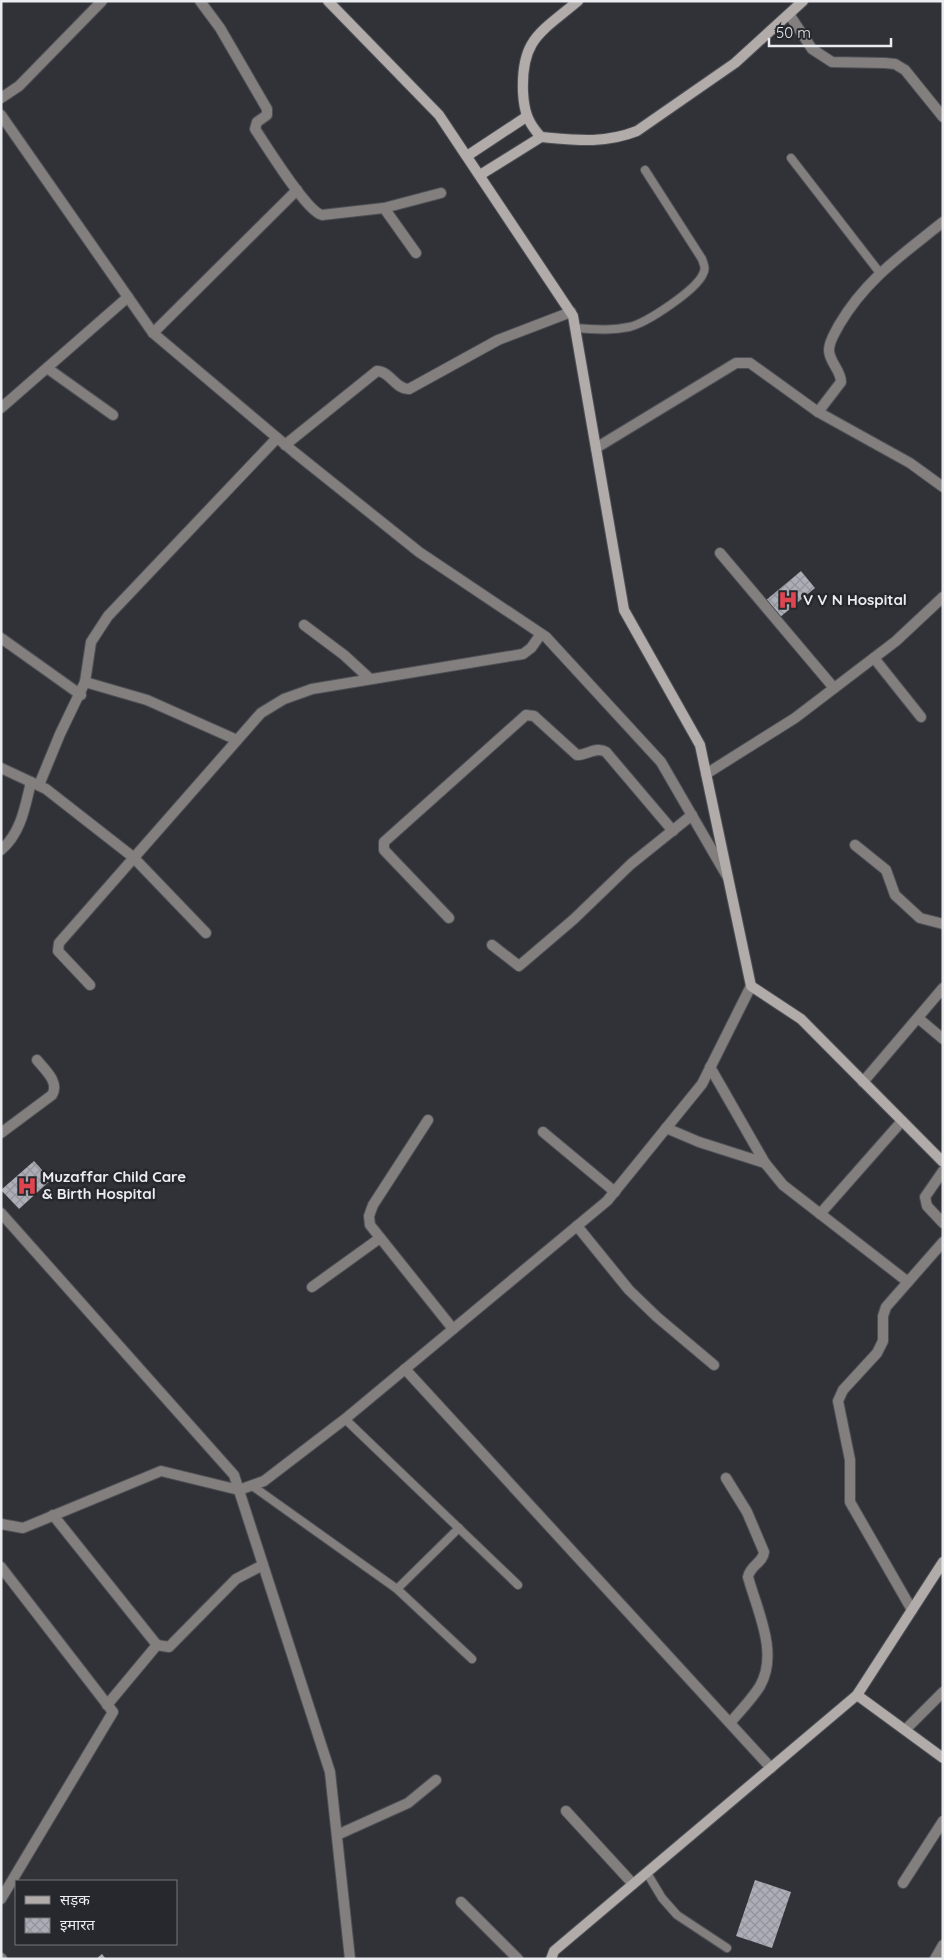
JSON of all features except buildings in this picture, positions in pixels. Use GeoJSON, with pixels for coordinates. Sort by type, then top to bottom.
{"type":"FeatureCollection","features":[{"type":"Feature","properties":{"kind":"street"},"geometry":{"type":"LineString","coordinates":[[1,98],[19,86],[102,1]]}},
{"type":"Feature","properties":{"kind":"street"},"geometry":{"type":"LineString","coordinates":[[200,1],[220,28],[267,109],[267,115],[257,122],[255,129],[297,190],[315,212],[322,215],[384,208],[440,193]]}},
{"type":"Feature","properties":{"kind":"street"},"geometry":{"type":"LineString","coordinates":[[1,1525],[23,1528],[161,1471],[239,1490],[264,1480],[345,1418],[607,1201],[702,1084],[751,986],[700,746],[624,610],[571,312],[439,115],[328,1]]}},
{"type":"Feature","properties":{"kind":"street"},"geometry":{"type":"LineString","coordinates":[[541,138],[526,117],[522,72],[526,53],[538,34],[578,1]]}},
{"type":"Feature","properties":{"kind":"street"},"geometry":{"type":"LineString","coordinates":[[480,175],[541,138],[592,141],[618,138],[637,131],[735,63],[803,1]]}},
{"type":"Feature","properties":{"kind":"street"},"geometry":{"type":"LineString","coordinates":[[789,14],[812,49],[832,62],[885,62],[895,64],[905,70],[943,117]]}},
{"type":"Feature","properties":{"kind":"street"},"geometry":{"type":"LineString","coordinates":[[1,115],[153,333],[281,441],[419,552],[541,634],[661,762],[728,879]]}},
{"type":"Feature","properties":{"kind":"street"},"geometry":{"type":"LineString","coordinates":[[467,156],[526,117]]}},
{"type":"Feature","properties":{"kind":"street"},"geometry":{"type":"LineString","coordinates":[[153,333],[297,190]]}},
{"type":"Feature","properties":{"kind":"street"},"geometry":{"type":"LineString","coordinates":[[384,208],[416,253]]}},
{"type":"Feature","properties":{"kind":"street"},"geometry":{"type":"LineString","coordinates":[[818,412],[841,382],[841,377],[830,358],[828,349],[853,302],[880,273],[943,222]]}},
{"type":"Feature","properties":{"kind":"street"},"geometry":{"type":"LineString","coordinates":[[1,408],[128,297]]}},
{"type":"Feature","properties":{"kind":"street"},"geometry":{"type":"LineString","coordinates":[[1,850],[10,842],[20,824],[35,784],[81,695],[85,682],[91,642],[108,616],[281,441],[377,372],[383,372],[403,389],[409,389],[498,340],[571,312]]}},
{"type":"Feature","properties":{"kind":"street"},"geometry":{"type":"LineString","coordinates":[[596,448],[736,364],[750,363],[818,412],[910,462],[943,487]]}},
{"type":"Feature","properties":{"kind":"street"},"geometry":{"type":"LineString","coordinates":[[47,368],[113,416]]}},
{"type":"Feature","properties":{"kind":"street"},"geometry":{"type":"LineString","coordinates":[[720,553],[834,688]]}},
{"type":"Feature","properties":{"kind":"street"},"geometry":{"type":"LineString","coordinates":[[706,774],[794,718],[896,642],[943,597]]}},
{"type":"Feature","properties":{"kind":"street"},"geometry":{"type":"LineString","coordinates":[[304,625],[344,655],[369,678]]}},
{"type":"Feature","properties":{"kind":"street"},"geometry":{"type":"LineString","coordinates":[[90,985],[57,948],[133,857],[261,713],[284,699],[312,689],[369,678],[523,654],[531,648],[541,634]]}},
{"type":"Feature","properties":{"kind":"street"},"geometry":{"type":"LineString","coordinates":[[1,638],[81,695]]}},
{"type":"Feature","properties":{"kind":"street"},"geometry":{"type":"LineString","coordinates":[[874,658],[921,717]]}},
{"type":"Feature","properties":{"kind":"street"},"geometry":{"type":"LineString","coordinates":[[85,682],[147,700],[237,740]]}},
{"type":"Feature","properties":{"kind":"street"},"geometry":{"type":"LineString","coordinates":[[449,918],[384,850],[384,842],[526,715],[534,716],[577,755],[598,750],[606,752],[673,831]]}},
{"type":"Feature","properties":{"kind":"street"},"geometry":{"type":"LineString","coordinates":[[1,768],[35,784],[133,857],[206,933]]}},
{"type":"Feature","properties":{"kind":"street"},"geometry":{"type":"LineString","coordinates":[[492,945],[519,966],[574,919],[631,864],[692,815]]}},
{"type":"Feature","properties":{"kind":"street"},"geometry":{"type":"LineString","coordinates":[[855,845],[886,870],[895,895],[920,918],[943,924]]}},
{"type":"Feature","properties":{"kind":"street"},"geometry":{"type":"LineString","coordinates":[[751,986],[801,1019],[943,1162]]}},
{"type":"Feature","properties":{"kind":"street"},"geometry":{"type":"LineString","coordinates":[[863,1082],[943,988]]}},
{"type":"Feature","properties":{"kind":"street"},"geometry":{"type":"LineString","coordinates":[[918,1018],[943,1039]]}},
{"type":"Feature","properties":{"kind":"street"},"geometry":{"type":"LineString","coordinates":[[1,1133],[56,1090],[55,1084],[37,1060]]}},
{"type":"Feature","properties":{"kind":"street"},"geometry":{"type":"LineString","coordinates":[[710,1067],[765,1163],[783,1185],[908,1282]]}},
{"type":"Feature","properties":{"kind":"street"},"geometry":{"type":"LineString","coordinates":[[428,1120],[373,1206],[369,1216],[370,1225],[453,1329]]}},
{"type":"Feature","properties":{"kind":"street"},"geometry":{"type":"LineString","coordinates":[[820,1214],[902,1121]]}},
{"type":"Feature","properties":{"kind":"street"},"geometry":{"type":"LineString","coordinates":[[666,1128],[699,1142],[765,1163]]}},
{"type":"Feature","properties":{"kind":"street"},"geometry":{"type":"LineString","coordinates":[[543,1132],[615,1192]]}},
{"type":"Feature","properties":{"kind":"street"},"geometry":{"type":"LineString","coordinates":[[943,1171],[925,1198],[927,1206],[943,1223]]}},
{"type":"Feature","properties":{"kind":"street"},"geometry":{"type":"LineString","coordinates":[[1,1213],[234,1475],[330,1772],[350,1959]]}},
{"type":"Feature","properties":{"kind":"street"},"geometry":{"type":"LineString","coordinates":[[577,1226],[629,1290],[657,1318],[714,1365]]}},
{"type":"Feature","properties":{"kind":"street"},"geometry":{"type":"LineString","coordinates":[[312,1287],[380,1238]]}},
{"type":"Feature","properties":{"kind":"street"},"geometry":{"type":"LineString","coordinates":[[912,1610],[850,1502],[850,1460],[838,1401],[842,1390],[878,1352],[882,1341],[883,1316],[886,1307],[943,1242]]}},
{"type":"Feature","properties":{"kind":"street"},"geometry":{"type":"LineString","coordinates":[[405,1369],[771,1768]]}},
{"type":"Feature","properties":{"kind":"street"},"geometry":{"type":"LineString","coordinates":[[726,1478],[747,1512],[764,1552],[763,1558],[750,1568],[748,1577],[768,1658],[765,1674],[759,1687],[730,1723]]}},
{"type":"Feature","properties":{"kind":"street"},"geometry":{"type":"LineString","coordinates":[[53,1516],[157,1645],[164,1648],[169,1647],[236,1579],[263,1565]]}},
{"type":"Feature","properties":{"kind":"street"},"geometry":{"type":"LineString","coordinates":[[551,1959],[554,1951],[857,1695],[943,1562]]}},
{"type":"Feature","properties":{"kind":"street"},"geometry":{"type":"LineString","coordinates":[[1,1567],[113,1712],[1,1899]]}},
{"type":"Feature","properties":{"kind":"street"},"geometry":{"type":"LineString","coordinates":[[107,1705],[157,1645]]}},
{"type":"Feature","properties":{"kind":"street"},"geometry":{"type":"LineString","coordinates":[[906,1729],[943,1692]]}},
{"type":"Feature","properties":{"kind":"street"},"geometry":{"type":"LineString","coordinates":[[857,1695],[906,1729],[943,1758]]}},
{"type":"Feature","properties":{"kind":"street"},"geometry":{"type":"LineString","coordinates":[[337,1835],[408,1803],[436,1780]]}},
{"type":"Feature","properties":{"kind":"street"},"geometry":{"type":"LineString","coordinates":[[566,1811],[633,1884]]}},
{"type":"Feature","properties":{"kind":"street"},"geometry":{"type":"LineString","coordinates":[[903,1883],[943,1821]]}},
{"type":"Feature","properties":{"kind":"street"},"geometry":{"type":"LineString","coordinates":[[461,1902],[518,1959]]}},
{"type":"Feature","properties":{"kind":"street"},"geometry":{"type":"LineString","coordinates":[[935,1959],[943,1945]]}},
{"type":"Feature","properties":{"kind":"lane"},"geometry":{"type":"LineString","coordinates":[[791,158],[880,273]]}},
{"type":"Feature","properties":{"kind":"lane"},"geometry":{"type":"LineString","coordinates":[[575,328],[609,329],[630,327],[653,316],[697,283],[703,275],[705,268],[702,259],[646,170]]}},
{"type":"Feature","properties":{"kind":"lane"},"geometry":{"type":"LineString","coordinates":[[345,1418],[518,1585]]}},
{"type":"Feature","properties":{"kind":"lane"},"geometry":{"type":"LineString","coordinates":[[251,1485],[397,1589],[472,1660]]}},
{"type":"Feature","properties":{"kind":"lane"},"geometry":{"type":"LineString","coordinates":[[397,1589],[459,1528]]}},
{"type":"Feature","properties":{"kind":"lane"},"geometry":{"type":"LineString","coordinates":[[647,1873],[662,1898],[677,1915],[728,1948]]}},
{"type":"Feature","properties":{"kind":"place","name":"V V N Hospital"},"geometry":{"type":"Point","coordinates":[788,600]}},
{"type":"Feature","properties":{"kind":"place","name":"Muzaffar Child Care & Birth Hospital"},"geometry":{"type":"Point","coordinates":[27,1186]}}]}
